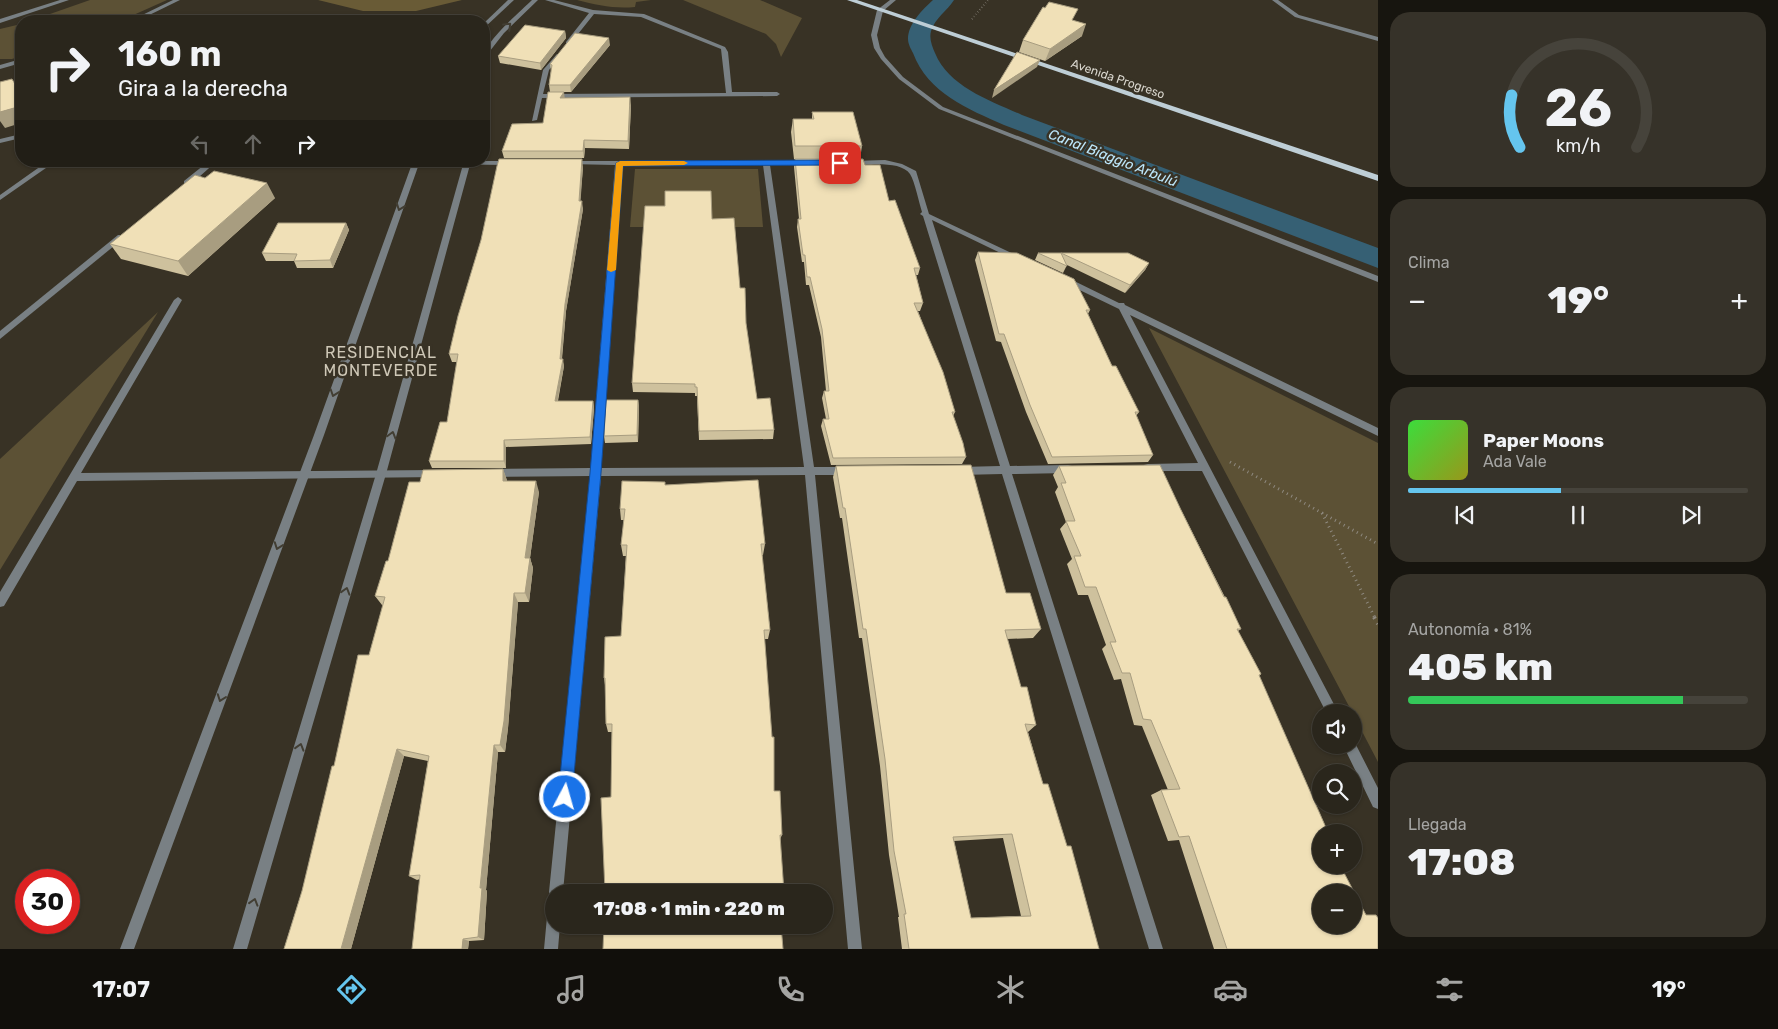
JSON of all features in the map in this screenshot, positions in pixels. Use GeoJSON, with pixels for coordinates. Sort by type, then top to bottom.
{"type":"FeatureCollection","features":[{"type":"Feature","properties":{"kind":"main road","name":"Avenida Progreso"},"geometry":{"type":"LineString","coordinates":[[850,0],[1378,178]]}},
{"type":"Feature","properties":{"kind":"street"},"geometry":{"type":"LineString","coordinates":[[19,15],[66,0]]}},
{"type":"Feature","properties":{"kind":"street"},"geometry":{"type":"LineString","coordinates":[[146,15],[177,0]]}},
{"type":"Feature","properties":{"kind":"street"},"geometry":{"type":"LineString","coordinates":[[490,20],[511,0]]}},
{"type":"Feature","properties":{"kind":"street"},"geometry":{"type":"LineString","coordinates":[[490,47],[502,32],[535,0]]}},
{"type":"Feature","properties":{"kind":"street"},"geometry":{"type":"LineString","coordinates":[[548,0],[593,12],[642,15],[723,48],[729,94]]}},
{"type":"Feature","properties":{"kind":"street"},"geometry":{"type":"LineString","coordinates":[[893,0],[880,10],[874,38],[881,54],[913,89],[941,108],[1378,279]]}},
{"type":"Feature","properties":{"kind":"street"},"geometry":{"type":"LineString","coordinates":[[1275,0],[1297,16],[1378,39]]}},
{"type":"Feature","properties":{"kind":"street"},"geometry":{"type":"LineString","coordinates":[[534,120],[546,70],[593,12]]}},
{"type":"Feature","properties":{"kind":"street"},"geometry":{"type":"LineString","coordinates":[[0,21],[15,16]]}},
{"type":"Feature","properties":{"kind":"street"},"geometry":{"type":"LineString","coordinates":[[0,67],[15,63]]}},
{"type":"Feature","properties":{"kind":"street"},"geometry":{"type":"LineString","coordinates":[[540,96],[777,94]]}},
{"type":"Feature","properties":{"kind":"street"},"geometry":{"type":"LineString","coordinates":[[0,141],[15,137]]}},
{"type":"Feature","properties":{"kind":"street"},"geometry":{"type":"LineString","coordinates":[[490,162],[516,163]]}},
{"type":"Feature","properties":{"kind":"street"},"geometry":{"type":"LineString","coordinates":[[563,163],[812,163]]}},
{"type":"Feature","properties":{"kind":"street"},"geometry":{"type":"LineString","coordinates":[[557,884],[596,473],[620,163]]}},
{"type":"Feature","properties":{"kind":"street"},"geometry":{"type":"LineString","coordinates":[[766,163],[810,471],[855,949]]}},
{"type":"Feature","properties":{"kind":"street"},"geometry":{"type":"LineString","coordinates":[[840,163],[896,163],[906,166],[913,173],[924,214],[1008,470],[1156,949]]}},
{"type":"Feature","properties":{"kind":"street"},"geometry":{"type":"LineString","coordinates":[[0,198],[44,167]]}},
{"type":"Feature","properties":{"kind":"street"},"geometry":{"type":"LineString","coordinates":[[183,186],[207,167]]}},
{"type":"Feature","properties":{"kind":"street"},"geometry":{"type":"LineString","coordinates":[[127,949],[304,476],[415,167]]}},
{"type":"Feature","properties":{"kind":"street"},"geometry":{"type":"LineString","coordinates":[[240,949],[381,474],[467,167]]}},
{"type":"Feature","properties":{"kind":"street"},"geometry":{"type":"LineString","coordinates":[[924,214],[1022,260]]}},
{"type":"Feature","properties":{"kind":"street"},"geometry":{"type":"LineString","coordinates":[[0,336],[130,230]]}},
{"type":"Feature","properties":{"kind":"street"},"geometry":{"type":"LineString","coordinates":[[1058,276],[1121,305],[1378,432]]}},
{"type":"Feature","properties":{"kind":"street"},"geometry":{"type":"LineString","coordinates":[[0,602],[178,300]]}},
{"type":"Feature","properties":{"kind":"street"},"geometry":{"type":"LineString","coordinates":[[1121,305],[1328,704]]}},
{"type":"Feature","properties":{"kind":"street"},"geometry":{"type":"LineString","coordinates":[[1136,468],[1204,467]]}},
{"type":"Feature","properties":{"kind":"street"},"geometry":{"type":"LineString","coordinates":[[948,471],[1076,469]]}},
{"type":"Feature","properties":{"kind":"street"},"geometry":{"type":"LineString","coordinates":[[479,473],[859,471]]}},
{"type":"Feature","properties":{"kind":"street"},"geometry":{"type":"LineString","coordinates":[[74,477],[450,474]]}},
{"type":"Feature","properties":{"kind":"street"},"geometry":{"type":"LineString","coordinates":[[1354,754],[1378,802]]}},
{"type":"Feature","properties":{"kind":"street"},"geometry":{"type":"LineString","coordinates":[[551,949],[552,934]]}},
{"type":"Feature","properties":{"kind":"path"},"geometry":{"type":"LineString","coordinates":[[1192,442],[1378,544]]}},
{"type":"Feature","properties":{"kind":"path"},"geometry":{"type":"LineString","coordinates":[[1321,513],[1378,624]]}},
{"type":"Feature","properties":{"kind":"shaded area"},"geometry":{"type":"Polygon","coordinates":[[[90,0],[167,0],[133,15],[47,15],[90,0]]]}},
{"type":"Feature","properties":{"kind":"shaded area"},"geometry":{"type":"Polygon","coordinates":[[[318,0],[462,0],[416,11],[363,11],[318,0]]]}},
{"type":"Feature","properties":{"kind":"shaded area"},"geometry":{"type":"Polygon","coordinates":[[[577,0],[651,0],[636,2],[635,7],[620,7],[577,0]]]}},
{"type":"Feature","properties":{"kind":"shaded area"},"geometry":{"type":"Polygon","coordinates":[[[683,0],[760,0],[802,18],[781,57],[776,44],[766,34],[683,0]]]}},
{"type":"Feature","properties":{"kind":"shaded area"},"geometry":{"type":"Polygon","coordinates":[[[15,25],[15,58],[0,59],[0,29],[15,25]]]}},
{"type":"Feature","properties":{"kind":"shaded area"},"geometry":{"type":"Polygon","coordinates":[[[635,169],[758,169],[763,227],[630,227],[635,169]]]}},
{"type":"Feature","properties":{"kind":"shaded area"},"geometry":{"type":"Polygon","coordinates":[[[158,312],[0,570],[0,459],[158,312]]]}},
{"type":"Feature","properties":{"kind":"shaded area"},"geometry":{"type":"Polygon","coordinates":[[[1149,328],[1378,443],[1378,762],[1362,731],[1362,704],[1348,704],[1149,328]]]}},
{"type":"Feature","properties":{"kind":"building"},"geometry":{"type":"Polygon","coordinates":[[[1049,2],[1078,9],[1072,20],[1086,24],[1050,49],[1023,40],[1043,7],[1045,8],[1049,2]]]}},
{"type":"Feature","properties":{"kind":"building"},"geometry":{"type":"Polygon","coordinates":[[[525,25],[565,31],[540,63],[498,56],[525,25]]]}},
{"type":"Feature","properties":{"kind":"building"},"geometry":{"type":"Polygon","coordinates":[[[575,33],[609,38],[570,85],[549,85],[552,65],[550,64],[575,33]]]}},
{"type":"Feature","properties":{"kind":"building"},"geometry":{"type":"Polygon","coordinates":[[[1017,52],[1040,60],[994,90],[1017,52]]]}},
{"type":"Feature","properties":{"kind":"building"},"geometry":{"type":"Polygon","coordinates":[[[12,79],[15,84],[15,108],[0,112],[0,82],[12,79]]]}},
{"type":"Feature","properties":{"kind":"building"},"geometry":{"type":"Polygon","coordinates":[[[548,92],[564,92],[560,98],[630,97],[628,141],[584,140],[583,151],[502,151],[512,124],[543,123],[548,92]]]}},
{"type":"Feature","properties":{"kind":"building"},"geometry":{"type":"Polygon","coordinates":[[[812,112],[853,112],[862,146],[795,146],[793,119],[814,119],[812,112]]]}},
{"type":"Feature","properties":{"kind":"building"},"geometry":{"type":"Polygon","coordinates":[[[499,159],[582,159],[579,201],[582,201],[565,304],[560,359],[563,359],[555,401],[593,401],[590,437],[504,440],[504,461],[429,461],[440,422],[447,422],[458,354],[449,354],[458,316],[481,240],[499,159]]]}},
{"type":"Feature","properties":{"kind":"building"},"geometry":{"type":"Polygon","coordinates":[[[795,159],[863,159],[865,165],[880,165],[889,201],[895,200],[920,268],[914,268],[923,303],[914,303],[943,372],[955,412],[952,412],[966,457],[833,458],[823,419],[829,419],[824,391],[829,391],[822,329],[810,277],[807,277],[805,255],[803,255],[798,219],[801,219],[795,159]]]}},
{"type":"Feature","properties":{"kind":"building"},"geometry":{"type":"Polygon","coordinates":[[[214,171],[267,183],[178,261],[110,244],[195,175],[205,178],[214,171]]]}},
{"type":"Feature","properties":{"kind":"building"},"geometry":{"type":"Polygon","coordinates":[[[665,191],[711,191],[712,219],[734,218],[740,288],[745,288],[746,323],[757,399],[770,398],[774,430],[699,431],[697,387],[695,387],[695,384],[632,383],[645,206],[665,206],[665,191]]]}},
{"type":"Feature","properties":{"kind":"building"},"geometry":{"type":"Polygon","coordinates":[[[278,223],[346,223],[330,260],[294,261],[297,254],[262,253],[278,223]]]}},
{"type":"Feature","properties":{"kind":"building"},"geometry":{"type":"Polygon","coordinates":[[[978,252],[1017,253],[1074,279],[1090,310],[1086,310],[1112,366],[1116,366],[1139,412],[1135,412],[1153,455],[1052,457],[1030,405],[1004,334],[999,334],[978,252]]]}},
{"type":"Feature","properties":{"kind":"building"},"geometry":{"type":"Polygon","coordinates":[[[1038,253],[1061,253],[1067,266],[1038,253]]]}},
{"type":"Feature","properties":{"kind":"building"},"geometry":{"type":"Polygon","coordinates":[[[1061,253],[1128,253],[1149,263],[1130,285],[1061,253]]]}},
{"type":"Feature","properties":{"kind":"building"},"geometry":{"type":"Polygon","coordinates":[[[606,400],[638,400],[637,435],[604,436],[606,400]]]}},
{"type":"Feature","properties":{"kind":"building"},"geometry":{"type":"Polygon","coordinates":[[[971,465],[1006,593],[1030,593],[1041,629],[1005,630],[1021,687],[1027,687],[1036,725],[1025,724],[1043,784],[1048,784],[1067,846],[1071,846],[1099,949],[909,949],[904,914],[906,914],[894,851],[885,759],[866,629],[863,629],[845,508],[843,508],[836,466],[971,465]],[[1012,834],[953,837],[971,918],[1031,916],[1012,834]]]}},
{"type":"Feature","properties":{"kind":"building"},"geometry":{"type":"Polygon","coordinates":[[[1160,465],[1241,629],[1237,629],[1261,674],[1259,675],[1312,796],[1312,814],[1320,814],[1324,824],[1312,824],[1312,874],[1345,874],[1350,884],[1312,884],[1312,934],[1362,934],[1362,907],[1366,915],[1376,915],[1378,918],[1378,949],[1227,949],[1189,836],[1179,837],[1161,790],[1180,789],[1151,720],[1143,719],[1130,673],[1122,673],[1110,642],[1116,642],[1096,587],[1085,587],[1074,556],[1081,556],[1066,521],[1075,521],[1061,483],[1066,483],[1059,466],[1160,465]]]}},
{"type":"Feature","properties":{"kind":"building"},"geometry":{"type":"Polygon","coordinates":[[[503,469],[503,481],[536,481],[525,558],[530,558],[525,593],[514,593],[504,721],[500,745],[494,745],[480,888],[482,888],[478,937],[463,939],[462,949],[412,949],[420,875],[409,876],[429,756],[397,749],[341,949],[284,949],[302,891],[332,766],[334,766],[358,655],[369,655],[385,597],[375,596],[386,561],[388,561],[409,482],[420,482],[423,470],[503,469]]]}},
{"type":"Feature","properties":{"kind":"building"},"geometry":{"type":"Polygon","coordinates":[[[758,480],[765,544],[761,544],[770,630],[764,630],[772,737],[774,737],[774,791],[780,791],[782,835],[780,835],[783,884],[605,884],[601,798],[611,797],[612,724],[606,724],[605,637],[621,636],[627,545],[621,545],[625,509],[620,509],[622,481],[665,482],[665,485],[758,480]]]}},
{"type":"Feature","properties":{"kind":"building"},"geometry":{"type":"Polygon","coordinates":[[[604,934],[782,934],[783,949],[603,949],[604,934]]]}},
{"type":"Feature","properties":{"kind":"waterway","name":"Canal Biaggio Arbulú"},"geometry":{"type":"LineString","coordinates":[[944,0],[925,22],[919,39],[927,63],[947,85],[959,94],[1013,120],[1378,259]]}},
{"type":"Feature","properties":{"kind":"slow traffic"},"geometry":{"type":"LineString","coordinates":[[611,270],[620,163],[684,163]]}},
{"type":"Feature","properties":{"kind":"district","name":"RESIDENCIAL MONTEVERDE"},"geometry":{"type":"Point","coordinates":[381,361]}},
{"type":"Feature","properties":{"kind":"route"},"geometry":{"type":"LineString","coordinates":[[565,797],[596,473],[620,163],[840,163]]}}]}
